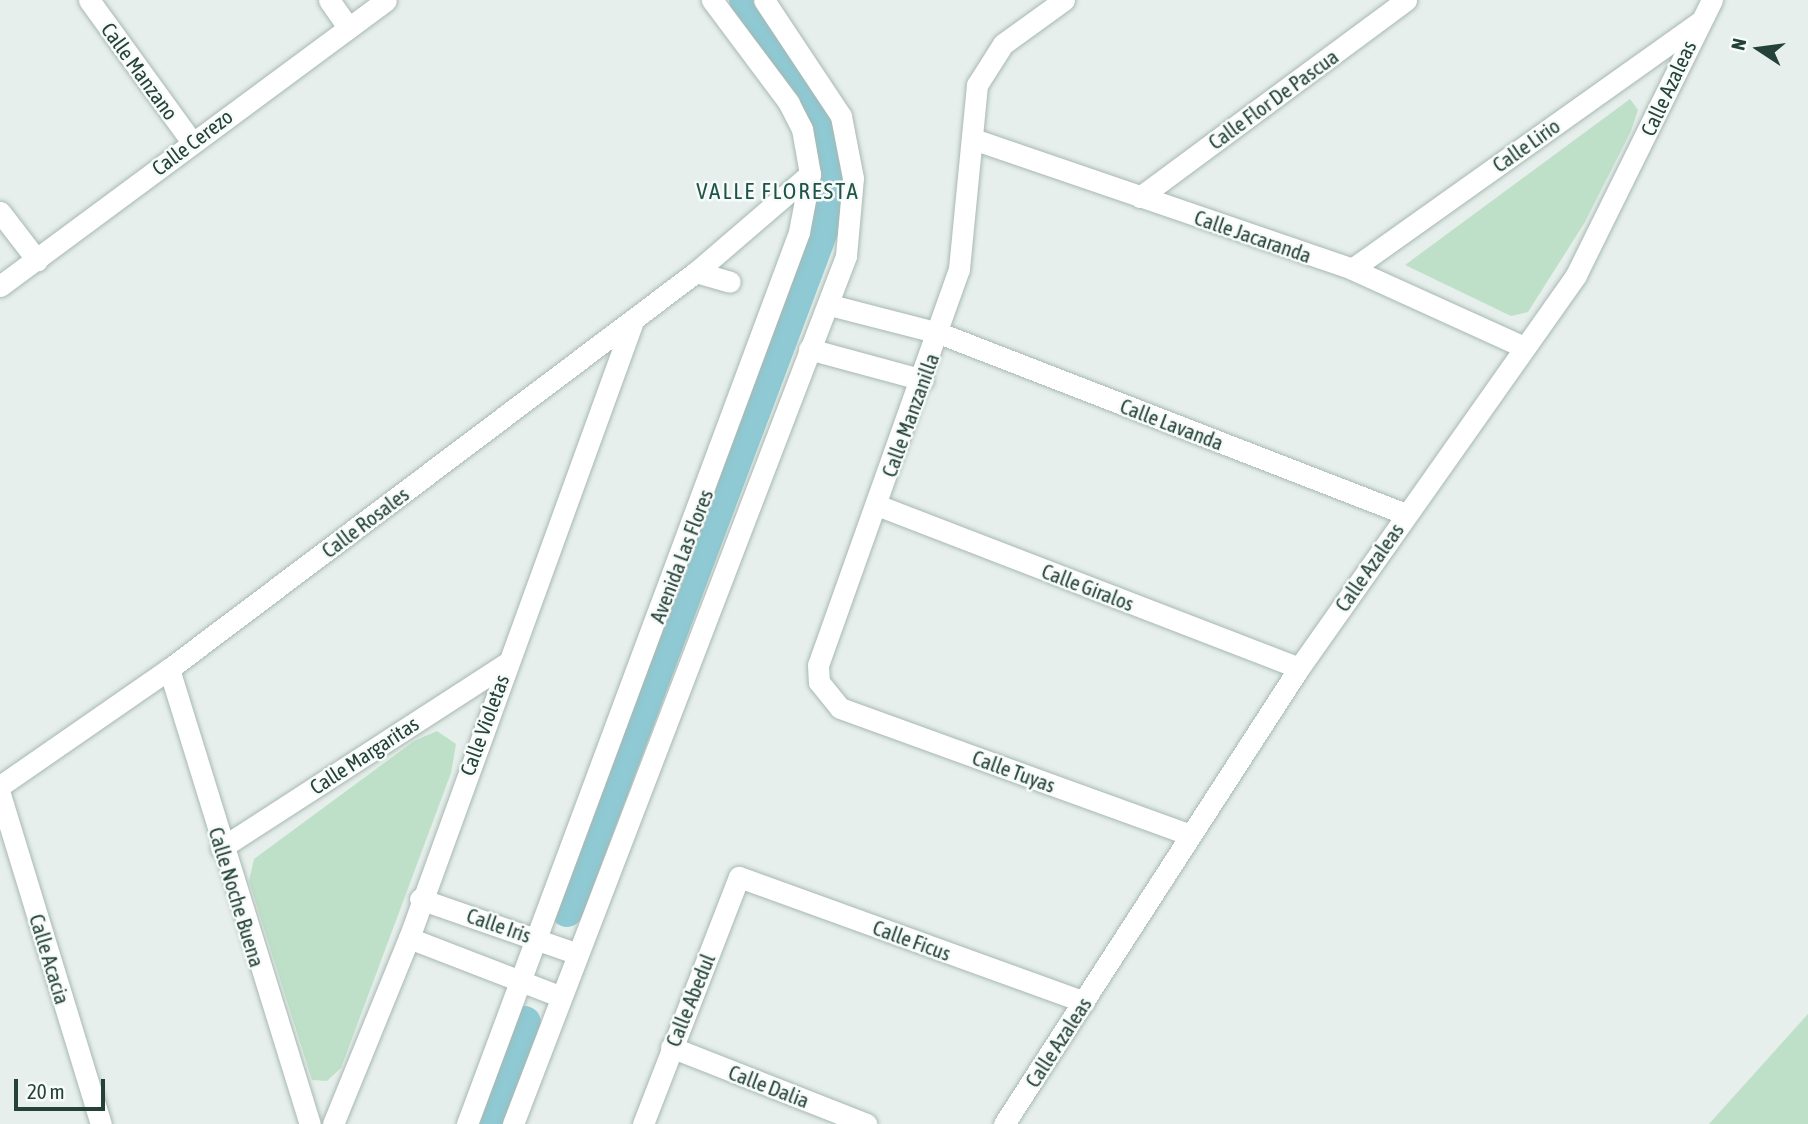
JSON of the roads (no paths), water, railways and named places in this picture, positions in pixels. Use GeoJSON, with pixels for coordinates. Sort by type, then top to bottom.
{"type":"FeatureCollection","features":[{"type":"Feature","properties":{"kind":"street","name":"Calle Manzano"},"geometry":{"type":"LineString","coordinates":[[89,0],[191,141]]}},
{"type":"Feature","properties":{"kind":"street"},"geometry":{"type":"LineString","coordinates":[[329,0],[348,27]]}},
{"type":"Feature","properties":{"kind":"street","name":"Calle Cerezo"},"geometry":{"type":"LineString","coordinates":[[0,286],[191,141],[386,0]]}},
{"type":"Feature","properties":{"kind":"street"},"geometry":{"type":"LineString","coordinates":[[712,0],[789,103],[810,174]]}},
{"type":"Feature","properties":{"kind":"street"},"geometry":{"type":"LineString","coordinates":[[513,1124],[559,996],[578,954],[809,349],[830,305],[852,221],[853,177],[841,116],[764,0]]}},
{"type":"Feature","properties":{"kind":"street","name":"Calle Manzanilla"},"geometry":{"type":"LineString","coordinates":[[840,708],[819,682],[818,665],[923,380],[959,269],[976,140],[975,106],[984,66],[1064,0]]}},
{"type":"Feature","properties":{"kind":"street","name":"Calle Flor De Pascua"},"geometry":{"type":"LineString","coordinates":[[1140,197],[1406,0]]}},
{"type":"Feature","properties":{"kind":"street","name":"Calle Azaleas"},"geometry":{"type":"LineString","coordinates":[[1004,1124],[1084,1002],[1188,834],[1299,668],[1576,275],[1699,22],[1713,0]]}},
{"type":"Feature","properties":{"kind":"street","name":"Calle Lirio"},"geometry":{"type":"LineString","coordinates":[[1352,269],[1699,22]]}},
{"type":"Feature","properties":{"kind":"street","name":"Calle Jacaranda"},"geometry":{"type":"LineString","coordinates":[[976,140],[1352,269],[1524,347]]}},
{"type":"Feature","properties":{"kind":"street","name":"Calle Rosales"},"geometry":{"type":"LineString","coordinates":[[0,786],[169,669],[632,324],[810,174]]}},
{"type":"Feature","properties":{"kind":"street","name":"Avenida Las Flores"},"geometry":{"type":"LineString","coordinates":[[467,1124],[781,286],[810,174]]}},
{"type":"Feature","properties":{"kind":"street"},"geometry":{"type":"LineString","coordinates":[[0,212],[37,260]]}},
{"type":"Feature","properties":{"kind":"street"},"geometry":{"type":"LineString","coordinates":[[696,272],[730,282]]}},
{"type":"Feature","properties":{"kind":"street","name":"Calle Lavanda"},"geometry":{"type":"LineString","coordinates":[[830,305],[939,333],[1405,514]]}},
{"type":"Feature","properties":{"kind":"street","name":"Calle Violetas"},"geometry":{"type":"LineString","coordinates":[[333,1124],[408,938],[632,324]]}},
{"type":"Feature","properties":{"kind":"street"},"geometry":{"type":"LineString","coordinates":[[809,349],[923,380]]}},
{"type":"Feature","properties":{"kind":"street","name":"Calle Giralos"},"geometry":{"type":"LineString","coordinates":[[877,505],[1299,668]]}},
{"type":"Feature","properties":{"kind":"street","name":"Calle Margaritas"},"geometry":{"type":"LineString","coordinates":[[221,848],[507,663]]}},
{"type":"Feature","properties":{"kind":"street","name":"Calle Noche Buena"},"geometry":{"type":"LineString","coordinates":[[169,669],[221,848],[310,1124]]}},
{"type":"Feature","properties":{"kind":"street","name":"Calle Tuyas"},"geometry":{"type":"LineString","coordinates":[[840,708],[1188,834]]}},
{"type":"Feature","properties":{"kind":"street","name":"Calle Acacia"},"geometry":{"type":"LineString","coordinates":[[0,794],[101,1124]]}},
{"type":"Feature","properties":{"kind":"street","name":"Calle Ficus"},"geometry":{"type":"LineString","coordinates":[[739,877],[1084,1002]]}},
{"type":"Feature","properties":{"kind":"street","name":"Calle Abedul"},"geometry":{"type":"LineString","coordinates":[[643,1124],[739,877]]}},
{"type":"Feature","properties":{"kind":"street","name":"Calle Iris"},"geometry":{"type":"LineString","coordinates":[[420,899],[578,954]]}},
{"type":"Feature","properties":{"kind":"street","name":"Calle Iris"},"geometry":{"type":"LineString","coordinates":[[408,938],[559,996]]}},
{"type":"Feature","properties":{"kind":"street","name":"Calle Dalia"},"geometry":{"type":"LineString","coordinates":[[671,1047],[866,1124]]}},
{"type":"Feature","properties":{"kind":"waterway"},"geometry":{"type":"LineString","coordinates":[[567,911],[832,205],[833,165],[820,107],[745,0]]}},
{"type":"Feature","properties":{"kind":"waterway"},"geometry":{"type":"LineString","coordinates":[[486,1124],[525,1022]]}},
{"type":"Feature","properties":{"kind":"district","name":"VALLE FLORESTA"},"geometry":{"type":"Point","coordinates":[778,191]}}]}
